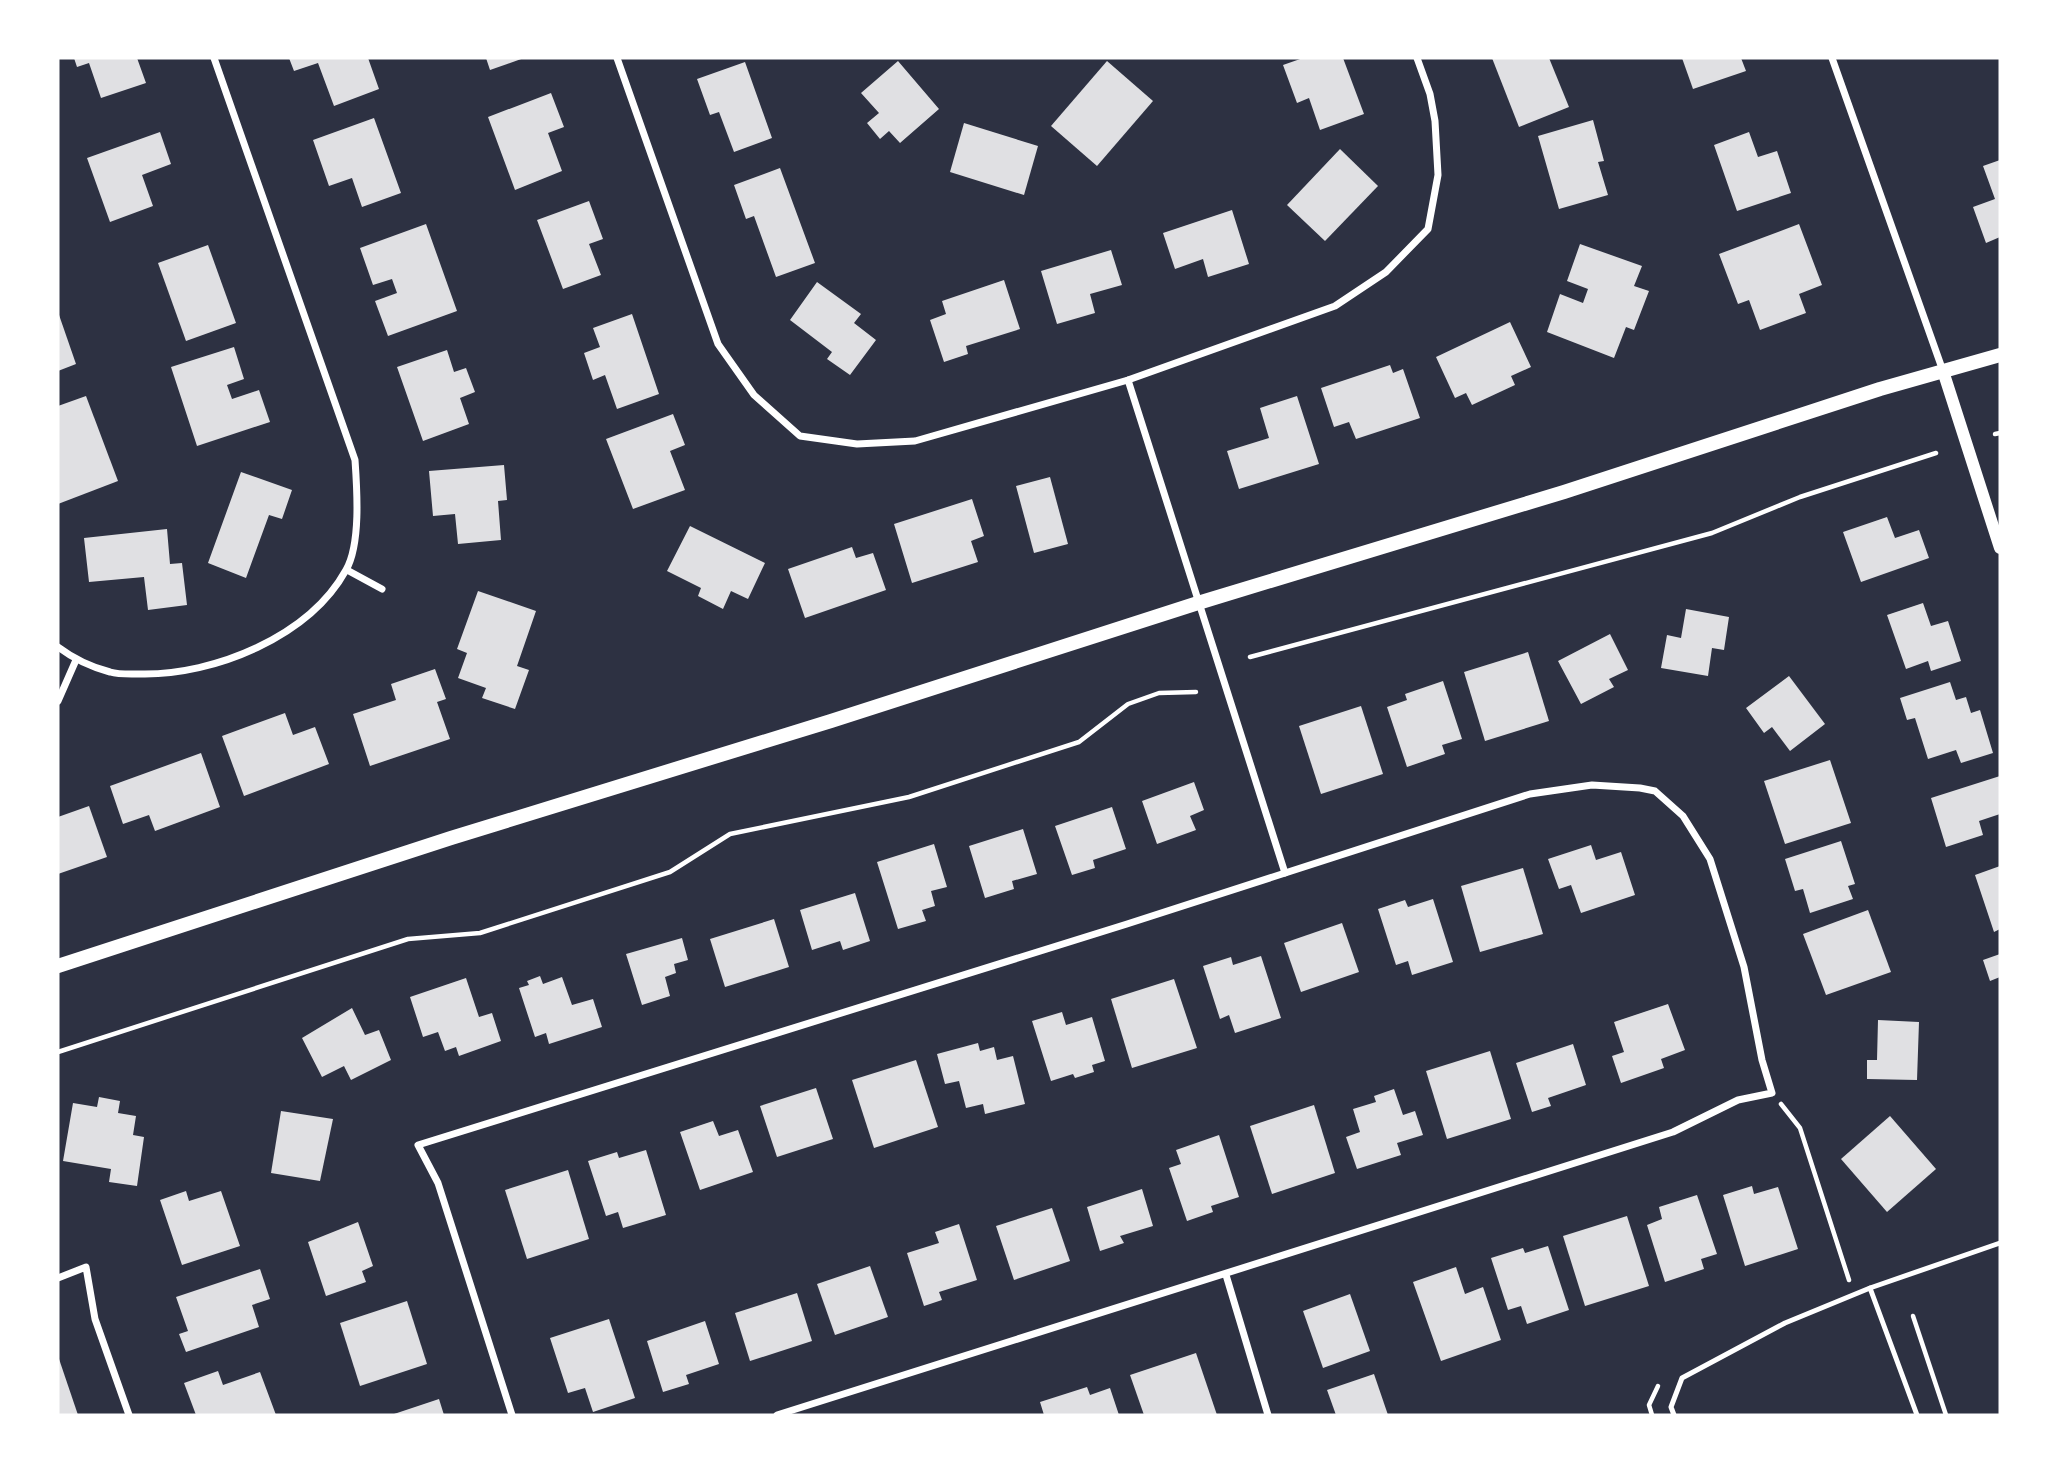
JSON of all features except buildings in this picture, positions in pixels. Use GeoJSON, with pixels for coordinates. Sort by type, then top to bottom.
{"type":"FeatureCollection","features":[{"type":"Feature","properties":{"kind":"main road"},"geometry":{"type":"LineString","coordinates":[[58,966],[451,838],[831,721],[1198,603],[1564,492],[1880,389],[2000,355]]}},
{"type":"Feature","properties":{"kind":"street"},"geometry":{"type":"LineString","coordinates":[[58,647],[76,660],[112,673],[164,674],[232,659],[274,640],[318,607],[347,570],[358,509],[355,460],[214,58]]}},
{"type":"Feature","properties":{"kind":"street"},"geometry":{"type":"LineString","coordinates":[[617,58],[718,344],[754,395],[800,436],[857,444],[915,441],[1128,380],[1335,306],[1386,272],[1428,229],[1438,175],[1435,121],[1430,94],[1417,58]]}},
{"type":"Feature","properties":{"kind":"street"},"geometry":{"type":"LineString","coordinates":[[1832,58],[1943,371],[2000,548]]}},
{"type":"Feature","properties":{"kind":"street"},"geometry":{"type":"LineString","coordinates":[[1128,380],[1285,873]]}},
{"type":"Feature","properties":{"kind":"street"},"geometry":{"type":"LineString","coordinates":[[347,570],[382,589]]}},
{"type":"Feature","properties":{"kind":"street"},"geometry":{"type":"LineString","coordinates":[[58,701],[76,660]]}},
{"type":"Feature","properties":{"kind":"street"},"geometry":{"type":"LineString","coordinates":[[512,1415],[438,1183],[418,1145],[1114,929],[1530,794],[1592,785],[1655,791],[1683,816],[1710,859],[1745,967],[1762,1060],[1772,1093],[1738,1100],[1673,1132],[777,1415]]}},
{"type":"Feature","properties":{"kind":"street"},"geometry":{"type":"LineString","coordinates":[[58,1278],[86,1267],[95,1319],[129,1415]]}},
{"type":"Feature","properties":{"kind":"street"},"geometry":{"type":"LineString","coordinates":[[1226,1275],[1268,1415]]}},
{"type":"Feature","properties":{"kind":"lane"},"geometry":{"type":"LineString","coordinates":[[1674,1415],[1671,1407],[1682,1378],[1785,1323],[1870,1288],[2000,1243]]}},
{"type":"Feature","properties":{"kind":"lane"},"geometry":{"type":"LineString","coordinates":[[1870,1288],[1917,1415]]}},
{"type":"Feature","properties":{"kind":"path"},"geometry":{"type":"LineString","coordinates":[[1250,657],[1712,533],[1800,497],[1936,453]]}},
{"type":"Feature","properties":{"kind":"path"},"geometry":{"type":"LineString","coordinates":[[58,1052],[408,939],[480,933],[670,872],[730,834],[909,797],[1079,742],[1128,704],[1159,693],[1196,692]]}},
{"type":"Feature","properties":{"kind":"path"},"geometry":{"type":"LineString","coordinates":[[1772,1093],[1800,1128],[1854,1294]]}},
{"type":"Feature","properties":{"kind":"path"},"geometry":{"type":"LineString","coordinates":[[1913,1316],[1945,1415]]}}]}
